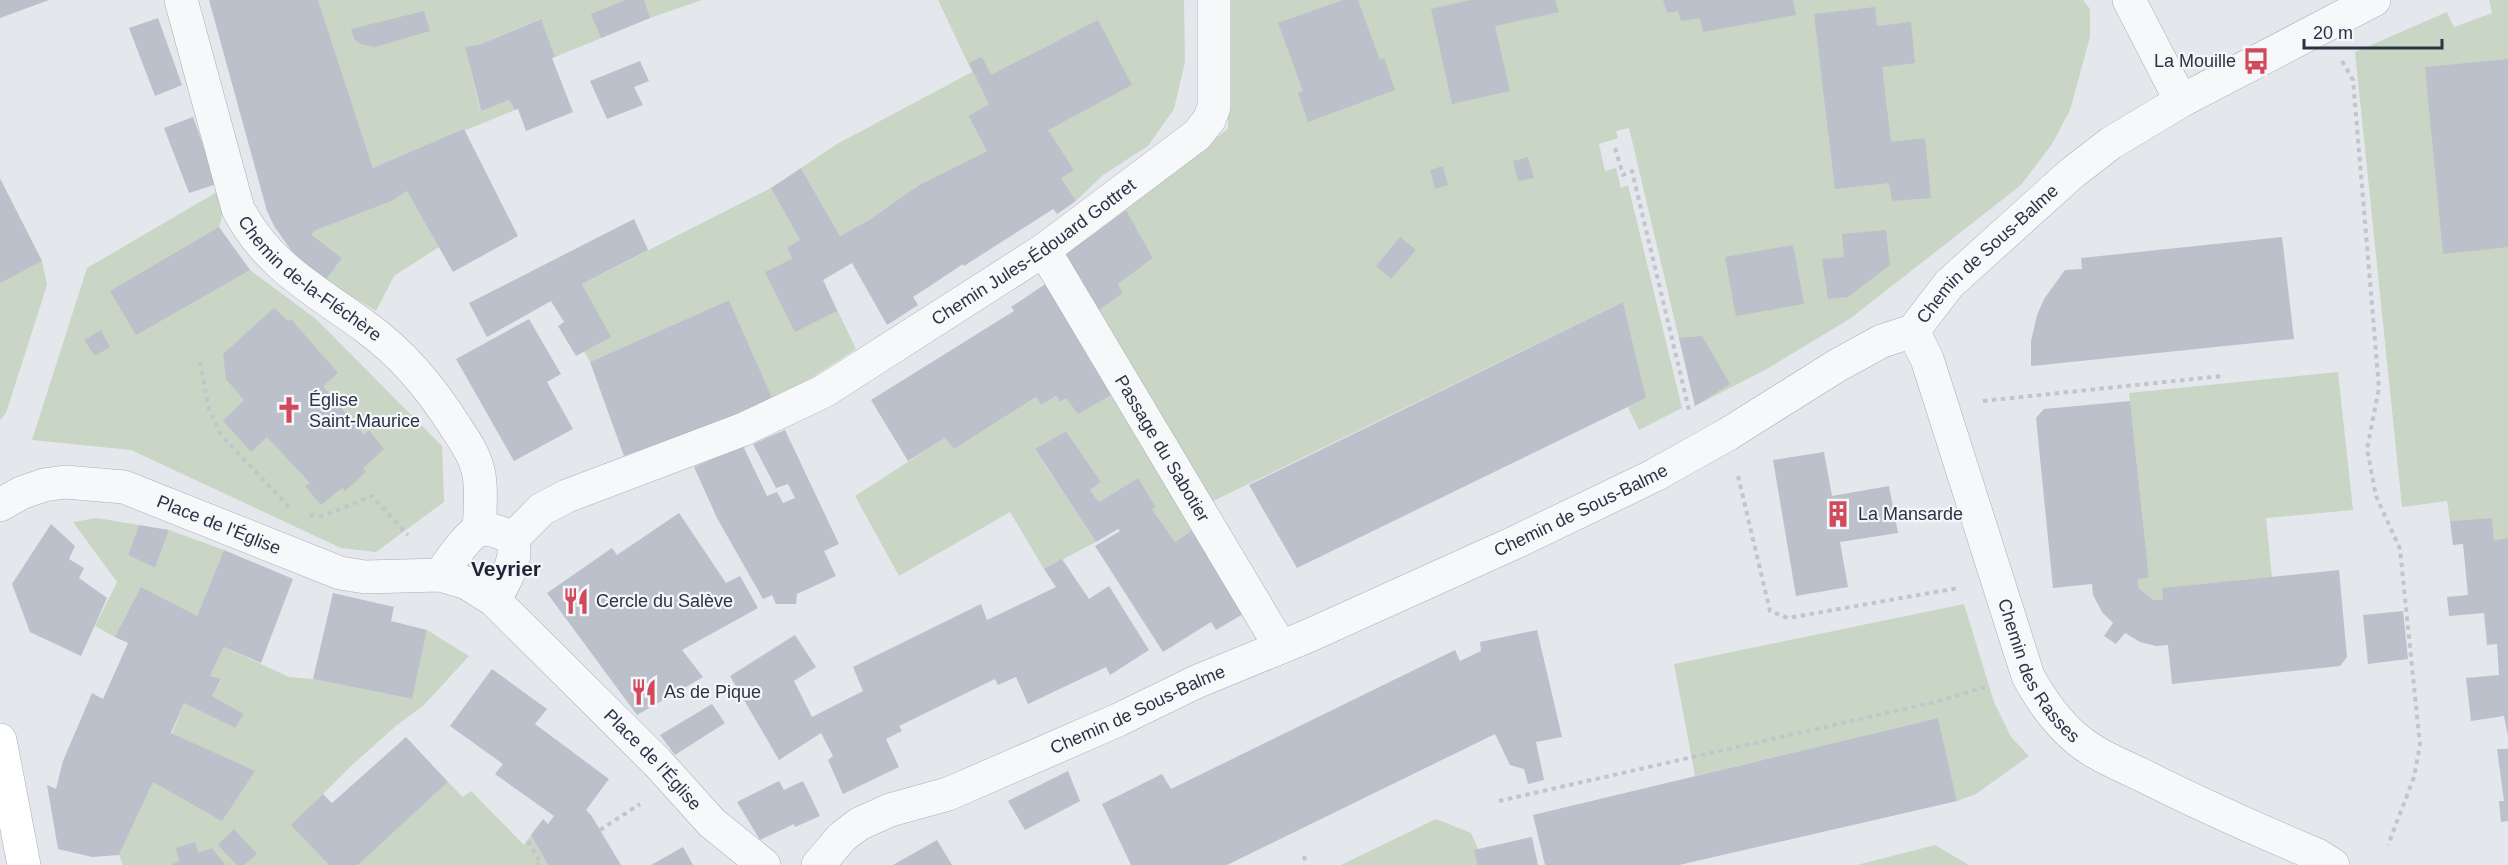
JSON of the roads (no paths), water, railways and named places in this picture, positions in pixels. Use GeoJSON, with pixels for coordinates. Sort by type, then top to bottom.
{"type":"FeatureCollection","features":[{"type":"Feature","properties":{"kind":"main road"},"geometry":{"type":"LineString","coordinates":[[0,740],[24,865]]}},
{"type":"Feature","properties":{"kind":"street","name":"Chemin de-la-Fléchère"},"geometry":{"type":"LineString","coordinates":[[181,0],[238,208],[249,229],[268,254],[290,274],[370,330],[410,364],[432,390],[471,450],[479,475],[479,530]]}},
{"type":"Feature","properties":{"kind":"street","name":"Chemin Jules-Édouard Gottret"},"geometry":{"type":"LineString","coordinates":[[512,539],[542,509],[567,496],[744,429],[824,391],[1044,250],[1197,135],[1209,120],[1214,107],[1214,0]]}},
{"type":"Feature","properties":{"kind":"street"},"geometry":{"type":"LineString","coordinates":[[2129,0],[2181,101]]}},
{"type":"Feature","properties":{"kind":"street","name":"Chemin de Sous-Balme"},"geometry":{"type":"LineString","coordinates":[[818,865],[842,837],[859,824],[890,810],[948,794],[1606,501],[1728,434],[1838,365],[1882,341],[1913,331],[1949,284],[2072,173],[2111,142],[2181,101],[2374,0]]}},
{"type":"Feature","properties":{"kind":"street","name":"Passage du Sabotier"},"geometry":{"type":"LineString","coordinates":[[1044,250],[1280,646]]}},
{"type":"Feature","properties":{"kind":"street","name":"Chemin des Rasses"},"geometry":{"type":"LineString","coordinates":[[1913,331],[1933,378],[2028,676],[2040,698],[2080,742],[2109,759],[2201,805],[2317,855],[2333,865]]}},
{"type":"Feature","properties":{"kind":"street","name":"Place de l'Église"},"geometry":{"type":"LineString","coordinates":[[0,505],[21,493],[66,482],[124,487],[340,573],[366,577],[440,575],[467,583],[494,600],[657,762],[712,823],[764,865]]}},
{"type":"Feature","properties":{"kind":"street"},"geometry":{"type":"LineString","coordinates":[[440,575],[469,536],[479,530],[491,529],[506,534],[512,539],[514,547],[509,574],[494,600]]}},
{"type":"Feature","properties":{"kind":"place","name":"La Mouille"},"geometry":{"type":"Point","coordinates":[2256,61]}},
{"type":"Feature","properties":{"kind":"place","name":"Église Saint-Maurice"},"geometry":{"type":"Point","coordinates":[289,410]}},
{"type":"Feature","properties":{"kind":"place","name":"La Mansarde"},"geometry":{"type":"Point","coordinates":[1838,514]}},
{"type":"Feature","properties":{"kind":"place","name":"Cercle du Salève"},"geometry":{"type":"Point","coordinates":[576,601]}},
{"type":"Feature","properties":{"kind":"place","name":"As de Pique"},"geometry":{"type":"Point","coordinates":[644,692]}},
{"type":"Feature","properties":{"kind":"district","name":"Veyrier"},"geometry":{"type":"Point","coordinates":[506,569]}}]}
